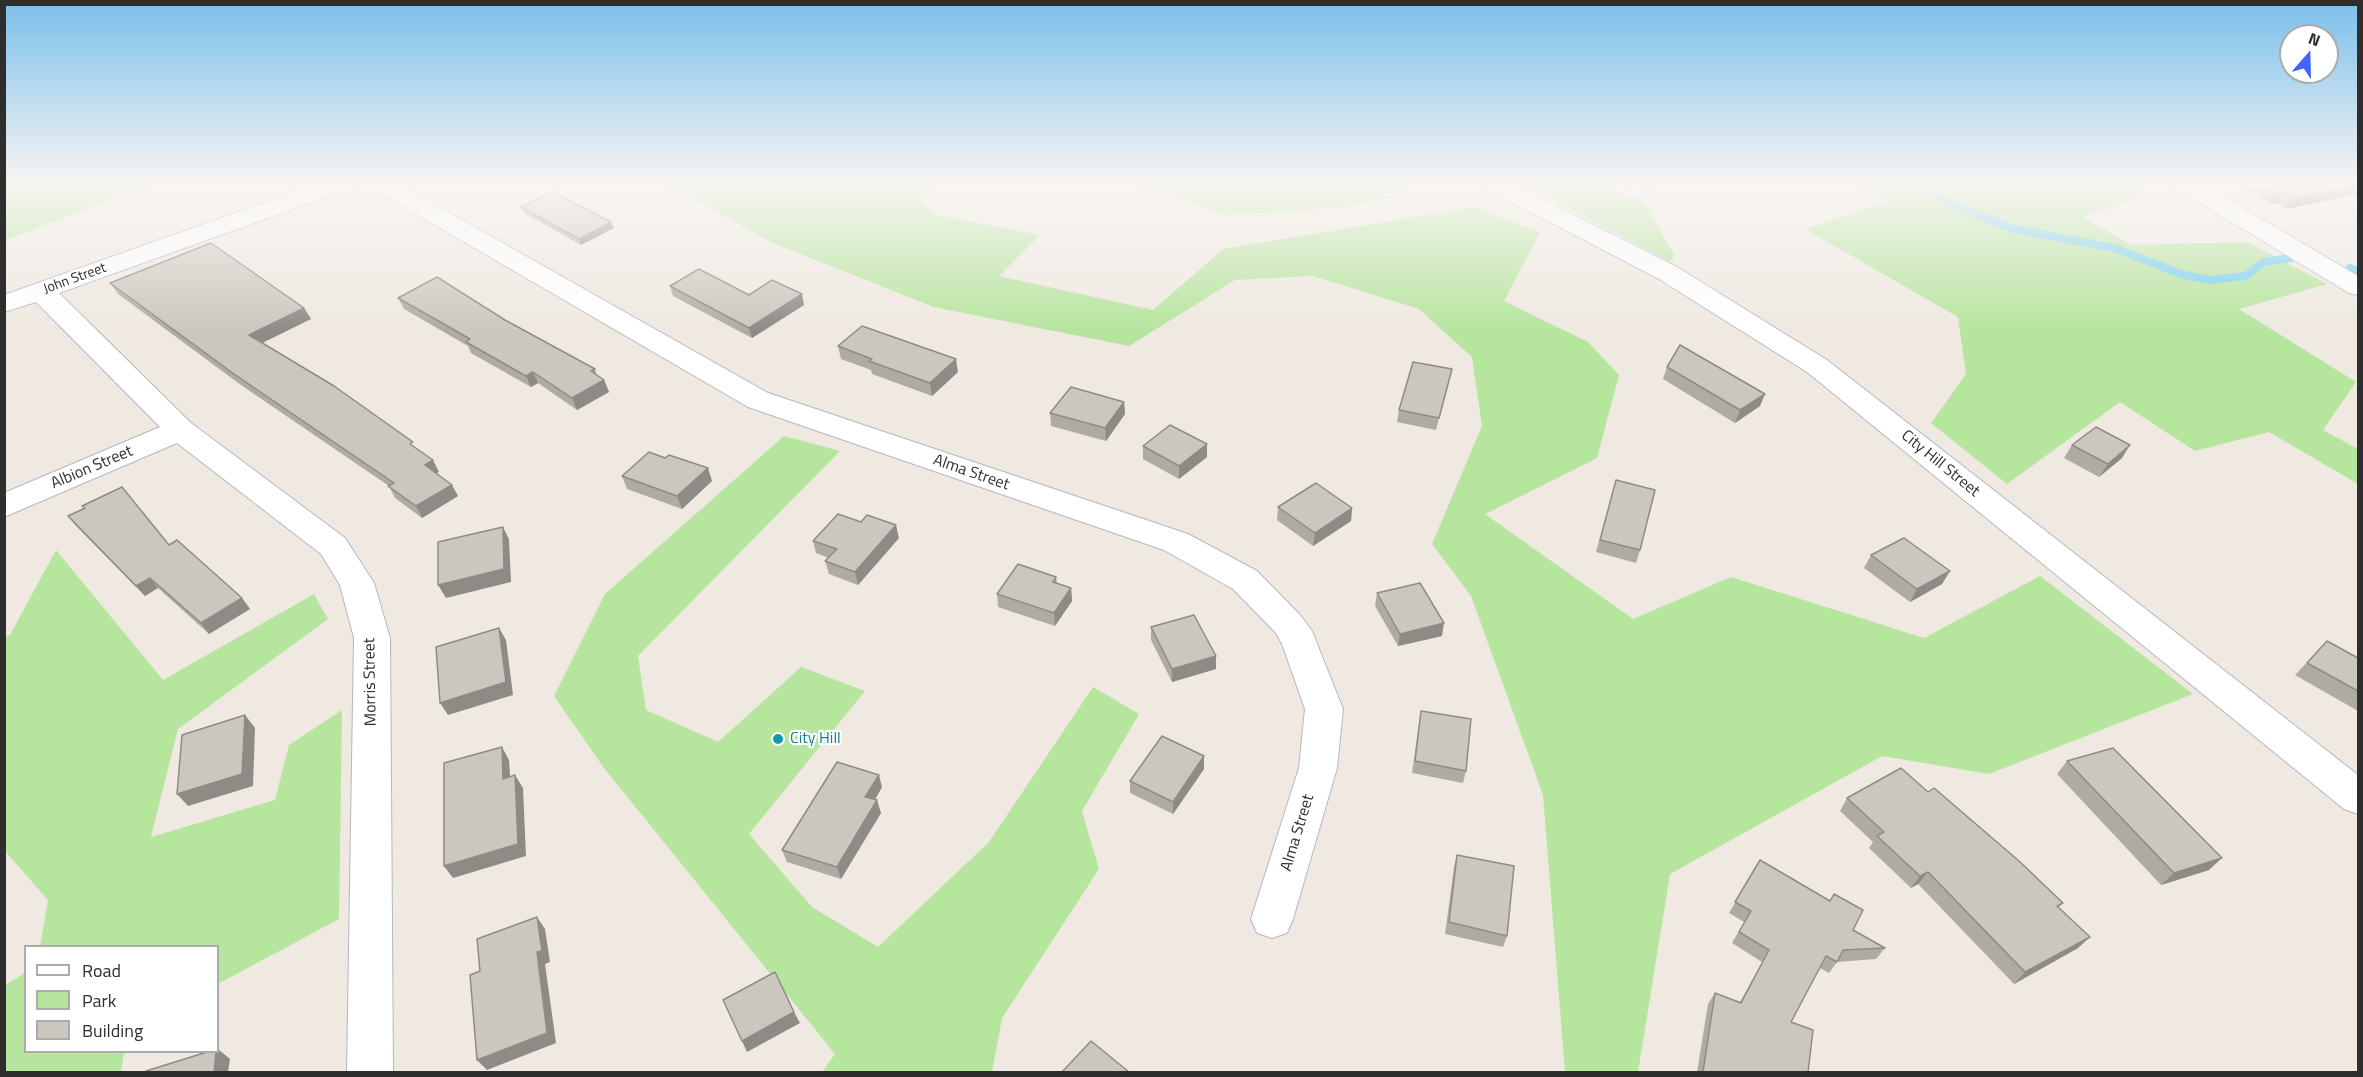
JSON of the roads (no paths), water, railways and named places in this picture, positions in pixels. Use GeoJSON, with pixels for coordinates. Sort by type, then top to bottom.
{"type":"FeatureCollection","features":[{"type":"Feature","properties":{"kind":"street","name":"John Street"},"geometry":{"type":"LineString","coordinates":[[4,304],[208,231]]}},
{"type":"Feature","properties":{"kind":"street","name":"Alma Street"},"geometry":{"type":"LineString","coordinates":[[464,231],[758,399],[1176,542],[1245,580],[1288,624],[1299,642],[1324,709],[1318,768],[1272,919]]}},
{"type":"Feature","properties":{"kind":"street","name":"City Hill Street"},"geometry":{"type":"LineString","coordinates":[[1587,231],[1668,273],[1817,366],[2358,797]]}},
{"type":"Feature","properties":{"kind":"street"},"geometry":{"type":"LineString","coordinates":[[2264,231],[2358,287]]}},
{"type":"Feature","properties":{"kind":"street","name":"Morris Street"},"geometry":{"type":"LineString","coordinates":[[41,291],[180,430],[333,546],[357,583],[372,638],[370,1072]]}},
{"type":"Feature","properties":{"kind":"street","name":"Albion Street"},"geometry":{"type":"LineString","coordinates":[[4,506],[180,430]]}},
{"type":"Feature","properties":{"kind":"waterway"},"geometry":{"type":"LineString","coordinates":[[2025,231],[2114,248],[2181,274],[2209,280],[2245,276],[2264,262],[2291,258]]}},
{"type":"Feature","properties":{"kind":"waterway"},"geometry":{"type":"LineString","coordinates":[[2350,268],[2358,271]]}},
{"type":"Feature","properties":{"kind":"place","name":"City Hill"},"geometry":{"type":"Point","coordinates":[778,739]}}]}
